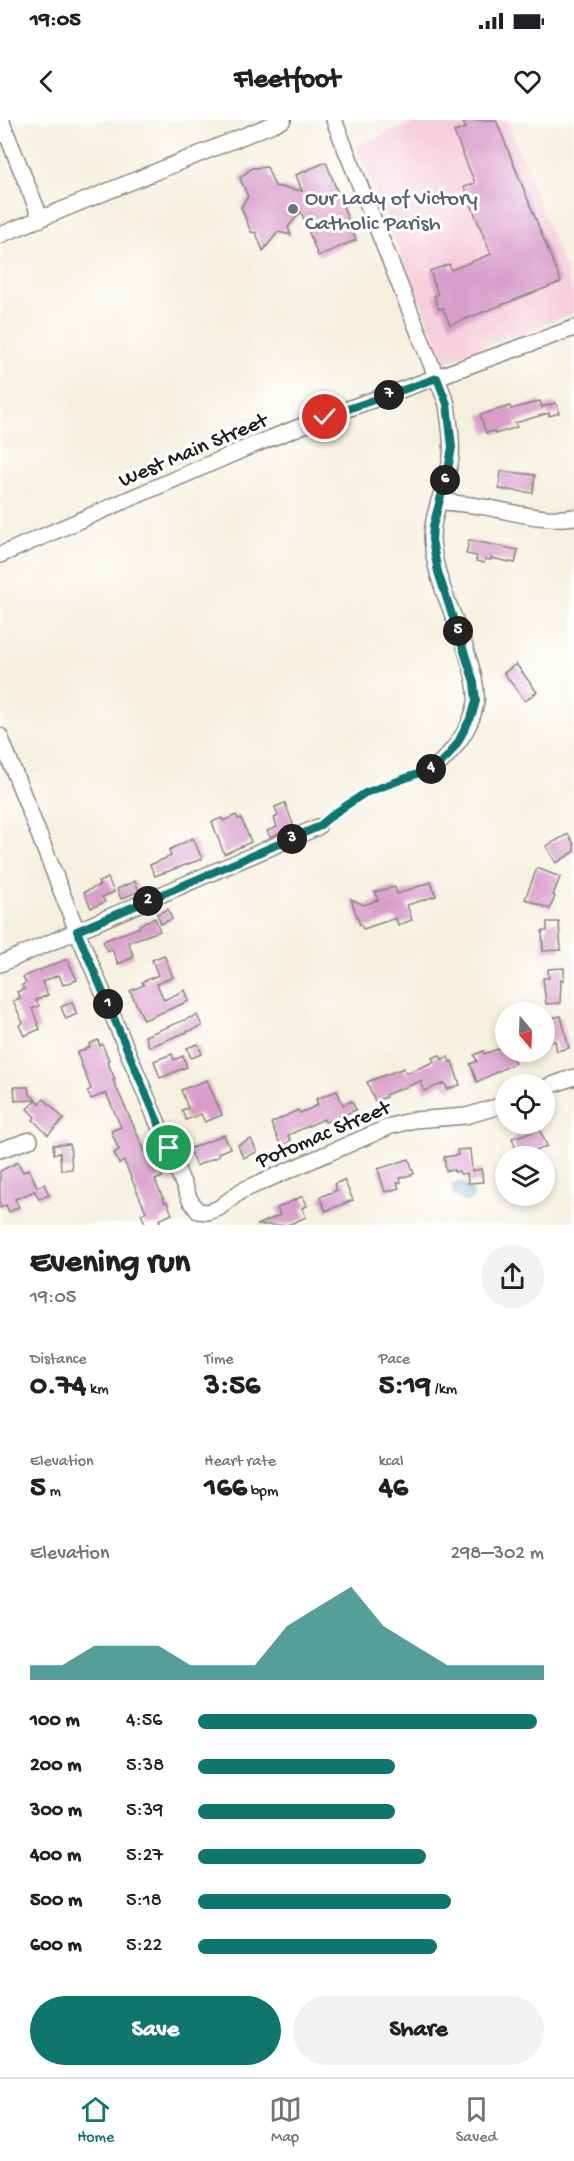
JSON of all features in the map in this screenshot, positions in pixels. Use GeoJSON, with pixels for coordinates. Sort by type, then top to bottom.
{"type":"FeatureCollection","features":[{"type":"Feature","properties":{"kind":"street"},"geometry":{"type":"LineString","coordinates":[[1,120],[41,219]]}},
{"type":"Feature","properties":{"kind":"street"},"geometry":{"type":"LineString","coordinates":[[0,235],[283,120]]}},
{"type":"Feature","properties":{"kind":"street"},"geometry":{"type":"LineString","coordinates":[[334,120],[447,404],[452,447],[433,526],[435,563],[471,669],[476,701],[466,729],[448,756],[436,767]]}},
{"type":"Feature","properties":{"kind":"street","name":"West Main Street"},"geometry":{"type":"LineString","coordinates":[[0,555],[251,446],[325,417],[574,328]]}},
{"type":"Feature","properties":{"kind":"street"},"geometry":{"type":"LineString","coordinates":[[439,501],[542,518],[574,517]]}},
{"type":"Feature","properties":{"kind":"street"},"geometry":{"type":"LineString","coordinates":[[0,736],[6,767],[77,931]]}},
{"type":"Feature","properties":{"kind":"street"},"geometry":{"type":"LineString","coordinates":[[0,964],[318,827]]}},
{"type":"Feature","properties":{"kind":"street","name":"Potomac Street"},"geometry":{"type":"LineString","coordinates":[[77,931],[190,1200],[198,1211],[208,1212],[219,1208],[241,1191],[391,1126],[414,1120],[466,1116],[495,1107]]}},
{"type":"Feature","properties":{"kind":"street"},"geometry":{"type":"LineString","coordinates":[[555,1084],[574,1077]]}},
{"type":"Feature","properties":{"kind":"street"},"geometry":{"type":"LineString","coordinates":[[0,1150],[30,1140]]}},
{"type":"Feature","properties":{"kind":"path"},"geometry":{"type":"LineString","coordinates":[[318,827],[365,793],[436,767]]}},
{"type":"Feature","properties":{"kind":"shaded area"},"geometry":{"type":"Polygon","coordinates":[[[421,120],[507,120],[574,294],[574,313],[445,362],[356,145],[421,120]]]}},
{"type":"Feature","properties":{"kind":"water"},"geometry":{"type":"Polygon","coordinates":[[[463,1183],[472,1191],[473,1196],[465,1201],[454,1195],[453,1184],[463,1183]]]}},
{"type":"Feature","properties":{"kind":"building"},"geometry":{"type":"Polygon","coordinates":[[[496,120],[561,282],[450,325],[443,308],[439,309],[434,296],[438,295],[430,271],[449,264],[451,270],[491,254],[464,187],[475,183],[454,132],[466,128],[463,122],[496,120]]]}},
{"type":"Feature","properties":{"kind":"building","name":"Our Lady of Victory Catholic Parish"},"geometry":{"type":"Polygon","coordinates":[[[326,162],[356,240],[318,256],[301,212],[288,227],[291,235],[278,232],[263,251],[256,233],[251,232],[241,207],[248,197],[240,178],[252,168],[267,167],[275,186],[302,191],[296,175],[326,162]]]}},
{"type":"Feature","properties":{"kind":"building"},"geometry":{"type":"Polygon","coordinates":[[[540,401],[542,407],[556,403],[559,413],[549,416],[549,413],[515,423],[517,427],[495,434],[494,431],[486,433],[480,415],[510,406],[511,409],[540,401]]]}},
{"type":"Feature","properties":{"kind":"building"},"geometry":{"type":"Polygon","coordinates":[[[501,471],[535,475],[533,493],[499,489],[501,471]]]}},
{"type":"Feature","properties":{"kind":"building"},"geometry":{"type":"Polygon","coordinates":[[[469,540],[518,550],[515,563],[491,558],[491,560],[485,559],[484,563],[476,561],[477,556],[466,554],[469,540]]]}},
{"type":"Feature","properties":{"kind":"building"},"geometry":{"type":"Polygon","coordinates":[[[516,664],[537,692],[525,701],[504,673],[516,664]]]}},
{"type":"Feature","properties":{"kind":"building"},"geometry":{"type":"Polygon","coordinates":[[[285,803],[294,827],[270,837],[267,831],[277,827],[274,818],[278,816],[275,807],[285,803]]]}},
{"type":"Feature","properties":{"kind":"building"},"geometry":{"type":"Polygon","coordinates":[[[236,815],[238,819],[241,818],[251,842],[224,854],[212,822],[222,818],[223,821],[236,815]]]}},
{"type":"Feature","properties":{"kind":"building"},"geometry":{"type":"Polygon","coordinates":[[[568,834],[574,844],[574,852],[556,863],[546,846],[568,834]]]}},
{"type":"Feature","properties":{"kind":"building"},"geometry":{"type":"Polygon","coordinates":[[[193,838],[202,859],[155,876],[150,865],[171,856],[169,850],[193,838]]]}},
{"type":"Feature","properties":{"kind":"building"},"geometry":{"type":"Polygon","coordinates":[[[537,868],[560,877],[550,909],[525,899],[537,868]]]}},
{"type":"Feature","properties":{"kind":"building"},"geometry":{"type":"Polygon","coordinates":[[[108,878],[114,892],[102,897],[105,902],[91,908],[84,892],[100,885],[98,882],[108,878]]]}},
{"type":"Feature","properties":{"kind":"building"},"geometry":{"type":"Polygon","coordinates":[[[135,881],[139,891],[121,899],[117,889],[135,881]]]}},
{"type":"Feature","properties":{"kind":"building"},"geometry":{"type":"Polygon","coordinates":[[[431,882],[436,896],[407,905],[412,920],[398,925],[396,918],[363,929],[360,925],[351,899],[364,905],[378,900],[375,892],[395,887],[397,894],[431,882]]]}},
{"type":"Feature","properties":{"kind":"building"},"geometry":{"type":"Polygon","coordinates":[[[168,909],[172,919],[161,924],[157,914],[168,909]]]}},
{"type":"Feature","properties":{"kind":"building"},"geometry":{"type":"Polygon","coordinates":[[[155,918],[160,931],[128,942],[134,957],[118,964],[112,949],[107,951],[103,941],[140,927],[139,925],[155,918]]]}},
{"type":"Feature","properties":{"kind":"building"},"geometry":{"type":"Polygon","coordinates":[[[547,922],[559,922],[561,950],[543,951],[542,931],[547,931],[547,922]]]}},
{"type":"Feature","properties":{"kind":"building"},"geometry":{"type":"Polygon","coordinates":[[[164,955],[173,977],[157,984],[164,1000],[185,990],[189,1001],[144,1020],[130,991],[144,985],[142,982],[158,975],[152,960],[164,955]]]}},
{"type":"Feature","properties":{"kind":"building"},"geometry":{"type":"Polygon","coordinates":[[[67,959],[77,980],[63,985],[59,975],[42,982],[48,995],[36,1000],[39,1006],[32,1009],[40,1029],[24,1036],[19,1025],[23,1023],[13,1001],[20,998],[17,992],[24,989],[22,985],[26,983],[23,977],[67,959]]]}},
{"type":"Feature","properties":{"kind":"building"},"geometry":{"type":"Polygon","coordinates":[[[564,968],[560,1003],[546,1002],[543,978],[549,978],[548,969],[564,968]]]}},
{"type":"Feature","properties":{"kind":"building"},"geometry":{"type":"Polygon","coordinates":[[[72,1002],[77,1014],[66,1019],[61,1007],[72,1002]]]}},
{"type":"Feature","properties":{"kind":"building"},"geometry":{"type":"Polygon","coordinates":[[[197,1015],[202,1026],[149,1047],[145,1036],[197,1015]]]}},
{"type":"Feature","properties":{"kind":"building"},"geometry":{"type":"Polygon","coordinates":[[[561,1016],[569,1048],[557,1051],[555,1041],[555,1017],[561,1016]]]}},
{"type":"Feature","properties":{"kind":"building"},"geometry":{"type":"Polygon","coordinates":[[[98,1040],[109,1060],[107,1061],[115,1079],[113,1080],[148,1158],[151,1161],[154,1159],[162,1177],[155,1180],[172,1214],[159,1220],[162,1225],[146,1225],[141,1214],[146,1212],[124,1161],[119,1164],[114,1153],[119,1150],[111,1131],[121,1127],[106,1093],[91,1099],[87,1091],[91,1089],[77,1053],[98,1040]]]}},
{"type":"Feature","properties":{"kind":"building"},"geometry":{"type":"Polygon","coordinates":[[[198,1044],[202,1054],[191,1058],[187,1048],[198,1044]]]}},
{"type":"Feature","properties":{"kind":"building"},"geometry":{"type":"Polygon","coordinates":[[[495,1050],[495,1062],[515,1063],[477,1082],[470,1064],[477,1061],[474,1055],[483,1051],[484,1054],[495,1050]]]}},
{"type":"Feature","properties":{"kind":"building"},"geometry":{"type":"Polygon","coordinates":[[[172,1054],[174,1060],[183,1056],[187,1067],[160,1078],[154,1061],[172,1054]]]}},
{"type":"Feature","properties":{"kind":"building"},"geometry":{"type":"Polygon","coordinates":[[[440,1055],[442,1059],[448,1057],[450,1062],[452,1061],[460,1085],[447,1089],[445,1083],[424,1091],[421,1081],[375,1101],[367,1082],[404,1068],[406,1073],[434,1062],[432,1058],[440,1055]]]}},
{"type":"Feature","properties":{"kind":"building"},"geometry":{"type":"Polygon","coordinates":[[[207,1080],[222,1115],[205,1122],[201,1114],[186,1120],[182,1110],[188,1108],[181,1090],[207,1080]]]}},
{"type":"Feature","properties":{"kind":"building"},"geometry":{"type":"Polygon","coordinates":[[[14,1087],[28,1087],[29,1093],[36,1100],[15,1101],[14,1087]]]}},
{"type":"Feature","properties":{"kind":"building"},"geometry":{"type":"Polygon","coordinates":[[[337,1091],[343,1105],[352,1101],[356,1110],[325,1122],[324,1119],[288,1135],[291,1141],[281,1146],[271,1123],[298,1110],[300,1113],[318,1105],[316,1099],[337,1091]]]}},
{"type":"Feature","properties":{"kind":"building"},"geometry":{"type":"Polygon","coordinates":[[[44,1099],[64,1119],[48,1135],[33,1120],[35,1117],[27,1109],[36,1100],[39,1103],[44,1099]]]}},
{"type":"Feature","properties":{"kind":"building"},"geometry":{"type":"Polygon","coordinates":[[[526,1134],[542,1134],[547,1146],[515,1146],[512,1138],[526,1134]]]}},
{"type":"Feature","properties":{"kind":"building"},"geometry":{"type":"Polygon","coordinates":[[[224,1135],[230,1148],[218,1153],[219,1156],[196,1166],[189,1149],[224,1135]]]}},
{"type":"Feature","properties":{"kind":"building"},"geometry":{"type":"Polygon","coordinates":[[[251,1139],[257,1152],[243,1158],[238,1145],[251,1139]]]}},
{"type":"Feature","properties":{"kind":"building"},"geometry":{"type":"Polygon","coordinates":[[[70,1144],[72,1169],[61,1170],[60,1153],[54,1154],[53,1145],[70,1144]]]}},
{"type":"Feature","properties":{"kind":"building"},"geometry":{"type":"Polygon","coordinates":[[[470,1149],[472,1171],[481,1169],[483,1182],[468,1183],[467,1173],[446,1171],[444,1157],[458,1155],[457,1150],[470,1149]]]}},
{"type":"Feature","properties":{"kind":"building"},"geometry":{"type":"Polygon","coordinates":[[[409,1159],[414,1174],[400,1178],[401,1182],[397,1183],[399,1188],[385,1192],[378,1169],[409,1159]]]}},
{"type":"Feature","properties":{"kind":"building"},"geometry":{"type":"Polygon","coordinates":[[[18,1162],[23,1172],[29,1169],[37,1187],[44,1184],[49,1195],[39,1199],[35,1191],[15,1199],[19,1207],[9,1212],[6,1205],[0,1208],[0,1171],[18,1162]]]}},
{"type":"Feature","properties":{"kind":"building"},"geometry":{"type":"Polygon","coordinates":[[[344,1180],[353,1200],[326,1211],[320,1197],[337,1190],[334,1184],[344,1180]]]}},
{"type":"Feature","properties":{"kind":"building"},"geometry":{"type":"Polygon","coordinates":[[[303,1196],[307,1206],[302,1208],[306,1217],[288,1225],[257,1225],[280,1215],[277,1208],[303,1196]]]}},
{"type":"Feature","properties":{"kind":"place","name":"Our Lady of Victory Catholic Parish"},"geometry":{"type":"Point","coordinates":[293,209]}},
{"type":"Feature","properties":{"kind":"route"},"geometry":{"type":"LineString","coordinates":[[169,1148],[77,931],[318,827],[365,793],[436,767],[448,756],[466,729],[476,701],[471,669],[435,563],[432,540],[433,526],[451,459],[452,447],[447,404],[437,378],[325,417]]}}]}
